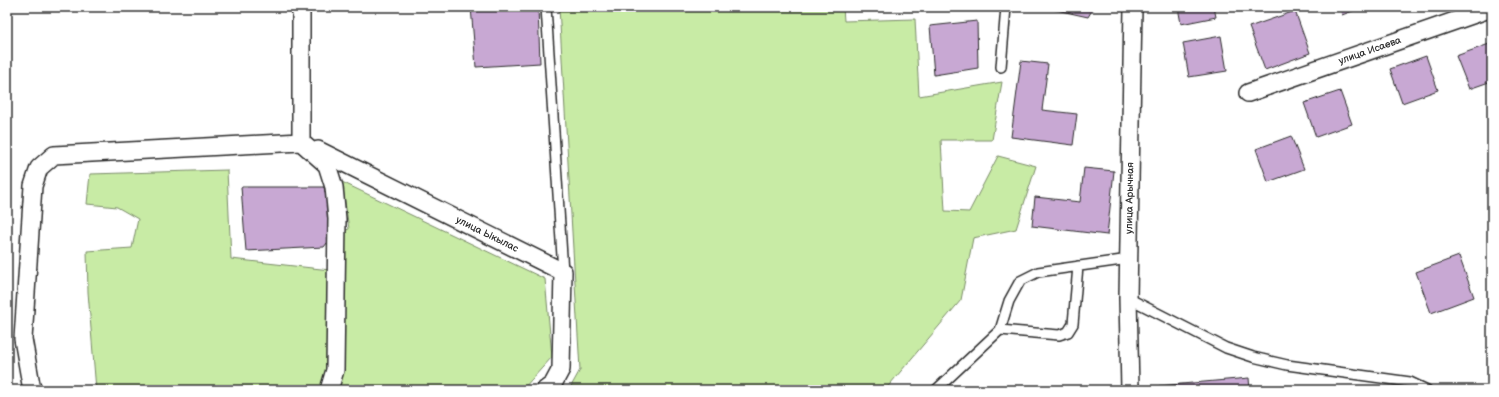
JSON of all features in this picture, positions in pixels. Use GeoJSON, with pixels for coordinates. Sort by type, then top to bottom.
{"type":"FeatureCollection","features":[{"type":"Feature","properties":{"kind":"street"},"geometry":{"type":"LineString","coordinates":[[301,7],[301,142]]}},
{"type":"Feature","properties":{"kind":"street","name":"улица Арычная"},"geometry":{"type":"LineString","coordinates":[[1130,390],[1128,298],[1133,7]]}},
{"type":"Feature","properties":{"kind":"street","name":"улица Исаева"},"geometry":{"type":"LineString","coordinates":[[1248,92],[1492,8]]}},
{"type":"Feature","properties":{"kind":"street"},"geometry":{"type":"LineString","coordinates":[[32,390],[23,338],[33,186],[38,168],[54,155],[301,142],[327,165],[334,187],[337,219],[335,370],[329,390]]}},
{"type":"Feature","properties":{"kind":"street","name":"улица Ыкылас"},"geometry":{"type":"LineString","coordinates":[[301,142],[562,272]]}},
{"type":"Feature","properties":{"kind":"street"},"geometry":{"type":"LineString","coordinates":[[545,390],[553,384],[561,369],[562,272]]}},
{"type":"Feature","properties":{"kind":"lane"},"geometry":{"type":"LineString","coordinates":[[546,7],[562,272]]}},
{"type":"Feature","properties":{"kind":"lane"},"geometry":{"type":"LineString","coordinates":[[1001,67],[1006,7]]}},
{"type":"Feature","properties":{"kind":"lane"},"geometry":{"type":"LineString","coordinates":[[936,390],[1000,330],[1009,302],[1020,281],[1038,272],[1129,259]]}},
{"type":"Feature","properties":{"kind":"lane"},"geometry":{"type":"LineString","coordinates":[[1000,330],[1058,335],[1068,332],[1073,324],[1078,266]]}},
{"type":"Feature","properties":{"kind":"lane"},"geometry":{"type":"LineString","coordinates":[[1128,298],[1226,348],[1253,357],[1287,365],[1410,382],[1427,390]]}},
{"type":"Feature","properties":{"kind":"green space"},"geometry":{"type":"Polygon","coordinates":[[[559,7],[843,7],[844,21],[915,19],[919,96],[1002,82],[992,140],[941,140],[945,211],[969,212],[998,156],[1036,166],[1016,229],[973,238],[961,300],[885,390],[569,390],[580,370],[559,7]]]}},
{"type":"Feature","properties":{"kind":"green space"},"geometry":{"type":"Polygon","coordinates":[[[227,170],[231,259],[330,270],[334,234],[349,229],[342,182],[545,279],[552,357],[523,389],[518,390],[96,390],[88,292],[87,251],[132,248],[138,219],[117,207],[87,204],[90,174],[227,170]]]}},
{"type":"Feature","properties":{"kind":"building"},"geometry":{"type":"Polygon","coordinates":[[[471,7],[538,7],[540,63],[476,67],[471,7]]]}},
{"type":"Feature","properties":{"kind":"building"},"geometry":{"type":"Polygon","coordinates":[[[854,7],[915,7],[915,9],[854,9],[854,7]]]}},
{"type":"Feature","properties":{"kind":"building"},"geometry":{"type":"Polygon","coordinates":[[[1043,7],[1094,7],[1088,17],[1043,7]]]}},
{"type":"Feature","properties":{"kind":"building"},"geometry":{"type":"Polygon","coordinates":[[[1178,7],[1214,7],[1216,17],[1181,24],[1178,7]]]}},
{"type":"Feature","properties":{"kind":"building"},"geometry":{"type":"Polygon","coordinates":[[[1340,7],[1363,7],[1342,15],[1340,7]]]}},
{"type":"Feature","properties":{"kind":"building"},"geometry":{"type":"Polygon","coordinates":[[[1295,11],[1310,53],[1265,70],[1249,27],[1295,11]]]}},
{"type":"Feature","properties":{"kind":"building"},"geometry":{"type":"Polygon","coordinates":[[[977,21],[978,68],[934,75],[930,26],[977,21]]]}},
{"type":"Feature","properties":{"kind":"building"},"geometry":{"type":"Polygon","coordinates":[[[1221,36],[1227,71],[1189,77],[1183,43],[1221,36]]]}},
{"type":"Feature","properties":{"kind":"building"},"geometry":{"type":"Polygon","coordinates":[[[1492,43],[1492,81],[1469,89],[1456,56],[1492,43]]]}},
{"type":"Feature","properties":{"kind":"building"},"geometry":{"type":"Polygon","coordinates":[[[1426,56],[1438,90],[1402,103],[1390,69],[1426,56]]]}},
{"type":"Feature","properties":{"kind":"building"},"geometry":{"type":"Polygon","coordinates":[[[1021,61],[1048,64],[1042,110],[1077,114],[1073,145],[1011,137],[1021,61]]]}},
{"type":"Feature","properties":{"kind":"building"},"geometry":{"type":"Polygon","coordinates":[[[1340,91],[1352,124],[1316,137],[1304,103],[1340,91]]]}},
{"type":"Feature","properties":{"kind":"building"},"geometry":{"type":"Polygon","coordinates":[[[1291,136],[1304,169],[1268,182],[1256,149],[1291,136]]]}},
{"type":"Feature","properties":{"kind":"building"},"geometry":{"type":"Polygon","coordinates":[[[1084,168],[1114,171],[1107,235],[1032,226],[1035,197],[1080,202],[1084,168]]]}},
{"type":"Feature","properties":{"kind":"building"},"geometry":{"type":"Polygon","coordinates":[[[241,187],[324,187],[334,234],[324,247],[246,251],[241,187]]]}},
{"type":"Feature","properties":{"kind":"building"},"geometry":{"type":"Polygon","coordinates":[[[1459,256],[1474,297],[1431,313],[1416,272],[1459,256]]]}},
{"type":"Feature","properties":{"kind":"building"},"geometry":{"type":"Polygon","coordinates":[[[1249,378],[1250,390],[1159,390],[1159,386],[1249,378]]]}}]}
